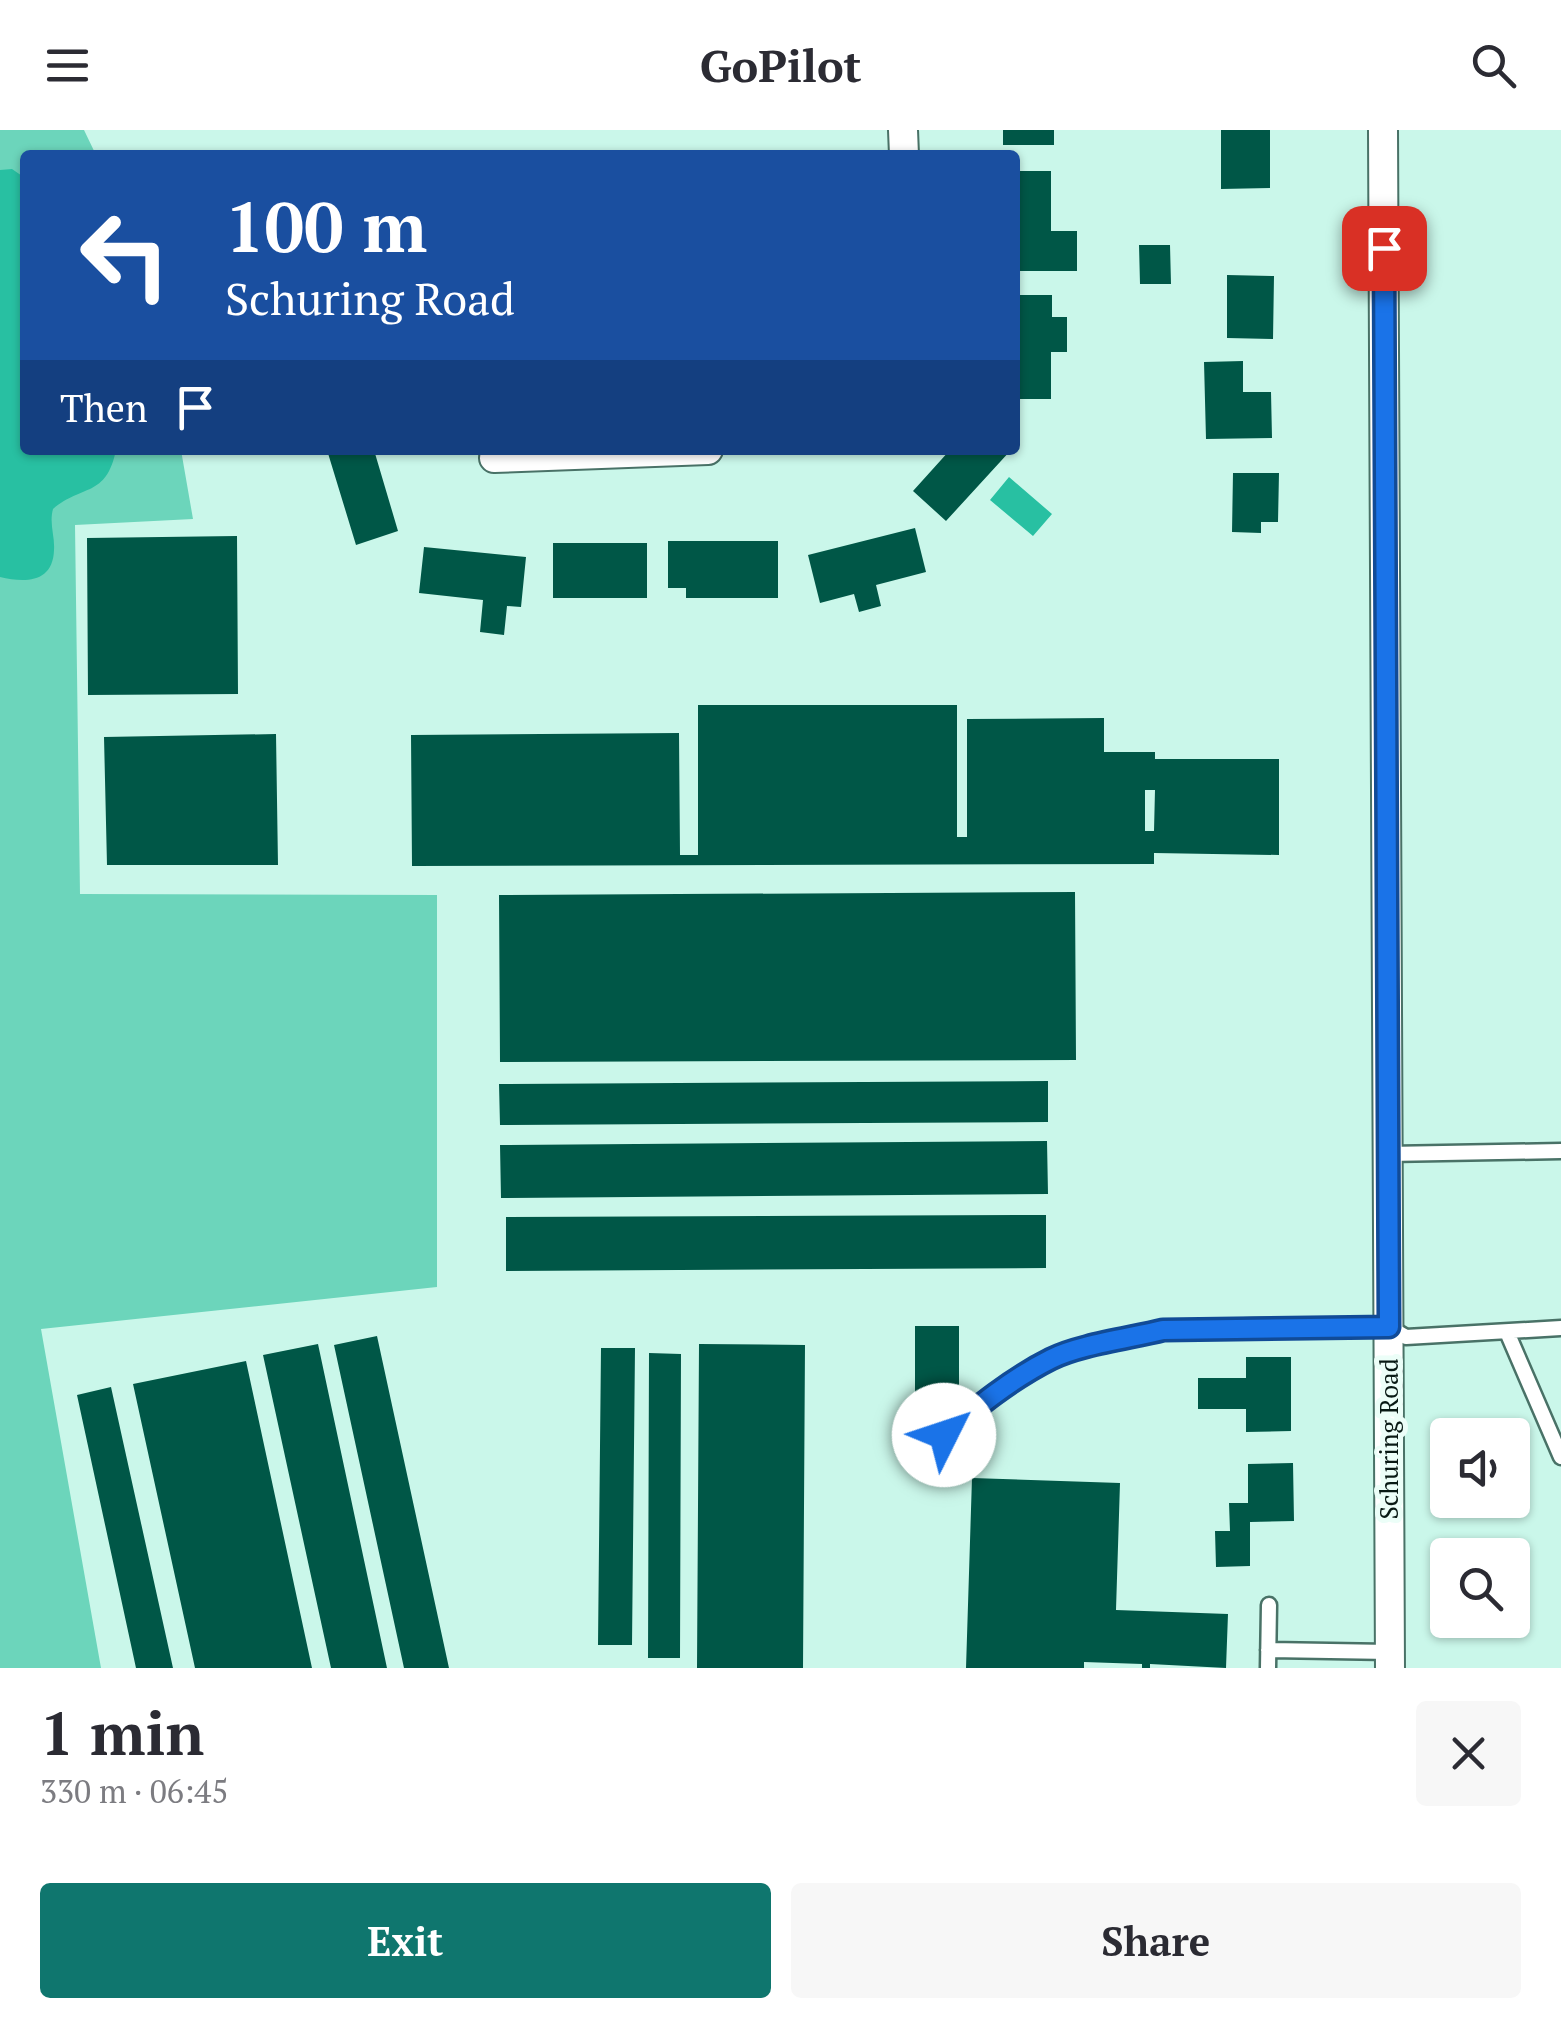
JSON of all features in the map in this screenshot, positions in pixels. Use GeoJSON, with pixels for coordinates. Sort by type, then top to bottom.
{"type":"FeatureCollection","features":[{"type":"Feature","properties":{"kind":"street","name":"Schuring Road"},"geometry":{"type":"LineString","coordinates":[[1383,130],[1390,1660]]}},
{"type":"Feature","properties":{"kind":"street"},"geometry":{"type":"LineString","coordinates":[[494,458],[574,455]]}},
{"type":"Feature","properties":{"kind":"lane"},"geometry":{"type":"LineString","coordinates":[[1388,1154],[1561,1151]]}},
{"type":"Feature","properties":{"kind":"lane"},"geometry":{"type":"LineString","coordinates":[[944,1435],[987,1398],[1054,1357],[1163,1330],[1389,1327],[1406,1337],[1561,1328]]}},
{"type":"Feature","properties":{"kind":"lane"},"geometry":{"type":"LineString","coordinates":[[1506,1332],[1561,1457]]}},
{"type":"Feature","properties":{"kind":"lane"},"geometry":{"type":"LineString","coordinates":[[1268,1668],[1269,1606]]}},
{"type":"Feature","properties":{"kind":"lane"},"geometry":{"type":"LineString","coordinates":[[1268,1650],[1390,1660]]}},
{"type":"Feature","properties":{"kind":"shaded area"},"geometry":{"type":"Polygon","coordinates":[[[0,130],[84,130],[94,150],[20,150],[20,455],[182,455],[193,519],[75,525],[80,894],[437,895],[437,1287],[41,1329],[101,1668],[0,1668],[0,130]]]}},
{"type":"Feature","properties":{"kind":"shaded area"},"geometry":{"type":"Polygon","coordinates":[[[12,169],[20,175],[20,455],[115,455],[99,483],[53,509],[52,561],[43,575],[28,580],[0,577],[0,170],[12,169]]]}},
{"type":"Feature","properties":{"kind":"shaded area"},"geometry":{"type":"Polygon","coordinates":[[[1009,477],[1052,514],[1033,536],[990,500],[1009,477]]]}},
{"type":"Feature","properties":{"kind":"building"},"geometry":{"type":"Polygon","coordinates":[[[1003,130],[1054,130],[1054,145],[1003,145],[1003,130]]]}},
{"type":"Feature","properties":{"kind":"building"},"geometry":{"type":"Polygon","coordinates":[[[1221,130],[1270,130],[1270,188],[1221,189],[1221,130]]]}},
{"type":"Feature","properties":{"kind":"building"},"geometry":{"type":"Polygon","coordinates":[[[1020,171],[1051,171],[1051,231],[1077,231],[1077,271],[1020,271],[1020,171]]]}},
{"type":"Feature","properties":{"kind":"building"},"geometry":{"type":"Polygon","coordinates":[[[1139,245],[1170,245],[1171,284],[1140,284],[1139,245]]]}},
{"type":"Feature","properties":{"kind":"building"},"geometry":{"type":"Polygon","coordinates":[[[1227,275],[1274,276],[1273,339],[1227,338],[1227,275]]]}},
{"type":"Feature","properties":{"kind":"building"},"geometry":{"type":"Polygon","coordinates":[[[1020,295],[1052,295],[1052,317],[1067,317],[1067,352],[1051,352],[1051,399],[1020,399],[1020,295]]]}},
{"type":"Feature","properties":{"kind":"building"},"geometry":{"type":"Polygon","coordinates":[[[1243,361],[1243,392],[1271,392],[1272,438],[1206,439],[1204,362],[1243,361]]]}},
{"type":"Feature","properties":{"kind":"building"},"geometry":{"type":"Polygon","coordinates":[[[329,455],[375,455],[398,531],[356,545],[329,455]]]}},
{"type":"Feature","properties":{"kind":"building"},"geometry":{"type":"Polygon","coordinates":[[[945,455],[1006,455],[946,521],[913,491],[945,455]]]}},
{"type":"Feature","properties":{"kind":"building"},"geometry":{"type":"Polygon","coordinates":[[[1233,473],[1279,473],[1278,522],[1261,522],[1261,533],[1232,532],[1233,473]]]}},
{"type":"Feature","properties":{"kind":"building"},"geometry":{"type":"Polygon","coordinates":[[[915,528],[926,572],[876,585],[881,606],[859,612],[854,594],[820,603],[808,555],[915,528]]]}},
{"type":"Feature","properties":{"kind":"building"},"geometry":{"type":"Polygon","coordinates":[[[237,536],[238,694],[88,695],[87,538],[237,536]]]}},
{"type":"Feature","properties":{"kind":"building"},"geometry":{"type":"Polygon","coordinates":[[[668,541],[778,541],[778,598],[686,598],[686,588],[668,588],[668,541]]]}},
{"type":"Feature","properties":{"kind":"building"},"geometry":{"type":"Polygon","coordinates":[[[553,543],[647,543],[647,598],[553,598],[553,543]]]}},
{"type":"Feature","properties":{"kind":"building"},"geometry":{"type":"Polygon","coordinates":[[[424,547],[526,557],[521,607],[507,606],[504,635],[480,632],[483,600],[419,593],[424,547]]]}},
{"type":"Feature","properties":{"kind":"building"},"geometry":{"type":"Polygon","coordinates":[[[698,705],[957,705],[957,837],[967,837],[967,719],[1104,718],[1104,752],[1155,752],[1155,759],[1279,759],[1279,855],[1154,853],[1154,864],[412,866],[411,735],[679,733],[680,855],[698,855],[698,705]],[[1145,790],[1145,831],[1154,831],[1155,790],[1145,790]]]}},
{"type":"Feature","properties":{"kind":"building"},"geometry":{"type":"Polygon","coordinates":[[[276,734],[278,865],[107,865],[104,737],[276,734]]]}},
{"type":"Feature","properties":{"kind":"building"},"geometry":{"type":"Polygon","coordinates":[[[1075,892],[1076,1060],[500,1062],[499,895],[1075,892]]]}},
{"type":"Feature","properties":{"kind":"building"},"geometry":{"type":"Polygon","coordinates":[[[1048,1081],[1048,1122],[500,1125],[499,1084],[1048,1081]]]}},
{"type":"Feature","properties":{"kind":"building"},"geometry":{"type":"Polygon","coordinates":[[[1047,1141],[1048,1194],[501,1198],[500,1145],[1047,1141]]]}},
{"type":"Feature","properties":{"kind":"building"},"geometry":{"type":"Polygon","coordinates":[[[1046,1215],[1046,1268],[506,1271],[506,1217],[1046,1215]]]}},
{"type":"Feature","properties":{"kind":"building"},"geometry":{"type":"Polygon","coordinates":[[[915,1326],[959,1326],[959,1405],[915,1405],[915,1326]]]}},
{"type":"Feature","properties":{"kind":"building"},"geometry":{"type":"Polygon","coordinates":[[[377,1336],[449,1668],[404,1668],[334,1345],[377,1336]]]}},
{"type":"Feature","properties":{"kind":"building"},"geometry":{"type":"Polygon","coordinates":[[[318,1344],[387,1668],[331,1668],[263,1355],[318,1344]]]}},
{"type":"Feature","properties":{"kind":"building"},"geometry":{"type":"Polygon","coordinates":[[[699,1344],[805,1345],[803,1668],[697,1668],[699,1344]]]}},
{"type":"Feature","properties":{"kind":"building"},"geometry":{"type":"Polygon","coordinates":[[[601,1348],[635,1348],[632,1645],[598,1645],[601,1348]]]}},
{"type":"Feature","properties":{"kind":"building"},"geometry":{"type":"Polygon","coordinates":[[[649,1353],[681,1354],[680,1658],[648,1658],[649,1353]]]}},
{"type":"Feature","properties":{"kind":"building"},"geometry":{"type":"Polygon","coordinates":[[[1246,1357],[1291,1357],[1291,1431],[1246,1432],[1246,1409],[1198,1409],[1198,1378],[1246,1378],[1246,1357]]]}},
{"type":"Feature","properties":{"kind":"building"},"geometry":{"type":"Polygon","coordinates":[[[246,1361],[312,1668],[195,1668],[133,1384],[246,1361]]]}},
{"type":"Feature","properties":{"kind":"building"},"geometry":{"type":"Polygon","coordinates":[[[111,1387],[173,1668],[136,1668],[77,1395],[111,1387]]]}},
{"type":"Feature","properties":{"kind":"building"},"geometry":{"type":"Polygon","coordinates":[[[1293,1463],[1294,1521],[1250,1522],[1250,1566],[1216,1567],[1215,1531],[1230,1531],[1229,1503],[1248,1503],[1248,1464],[1293,1463]]]}},
{"type":"Feature","properties":{"kind":"building"},"geometry":{"type":"Polygon","coordinates":[[[972,1478],[1120,1483],[1116,1610],[1228,1614],[1226,1668],[1150,1664],[1150,1668],[1142,1668],[1142,1664],[1084,1662],[1084,1668],[966,1668],[972,1478]]]}},
{"type":"Feature","properties":{"kind":"route"},"geometry":{"type":"LineString","coordinates":[[944,1435],[987,1398],[1054,1357],[1163,1330],[1389,1327],[1384,248]]}}]}
